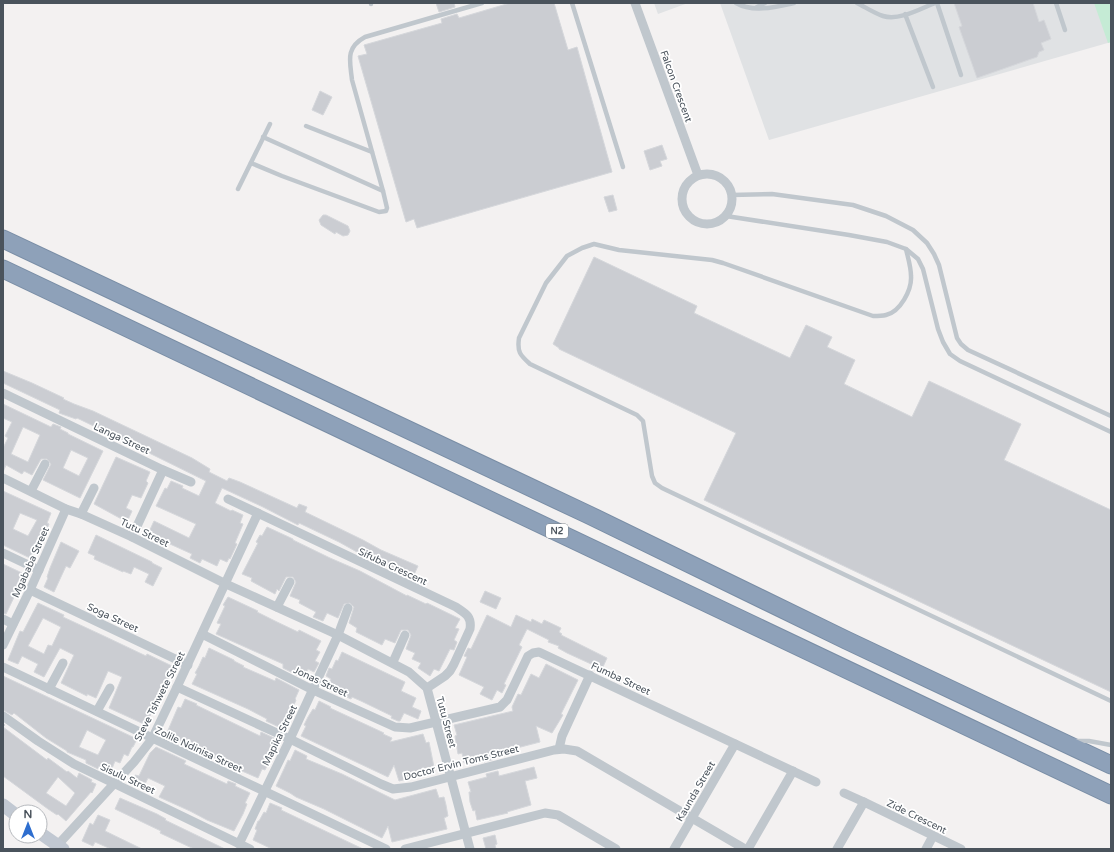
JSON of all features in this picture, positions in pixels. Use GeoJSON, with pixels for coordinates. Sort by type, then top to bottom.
{"type":"FeatureCollection","features":[{"type":"Feature","properties":{"kind":"highway"},"geometry":{"type":"LineString","coordinates":[[3,239],[589,515],[846,640],[1111,765]]}},
{"type":"Feature","properties":{"kind":"highway","name":"N2"},"geometry":{"type":"LineString","coordinates":[[3,269],[1111,795]]}},
{"type":"Feature","properties":{"kind":"street","name":"Falcon Crescent"},"geometry":{"type":"LineString","coordinates":[[635,3],[698,175]]}},
{"type":"Feature","properties":{"kind":"street"},"geometry":{"type":"LineString","coordinates":[[698,175],[714,175],[721,178],[727,184],[731,195],[732,199],[730,208],[726,216],[711,224],[702,224],[694,221],[687,215],[683,208],[682,192],[691,179],[698,175]]}},
{"type":"Feature","properties":{"kind":"street","name":"Langa Street"},"geometry":{"type":"LineString","coordinates":[[3,394],[191,482]]}},
{"type":"Feature","properties":{"kind":"street"},"geometry":{"type":"LineString","coordinates":[[31,491],[45,464]]}},
{"type":"Feature","properties":{"kind":"street"},"geometry":{"type":"LineString","coordinates":[[132,537],[163,470]]}},
{"type":"Feature","properties":{"kind":"street","name":"Tutu Street"},"geometry":{"type":"LineString","coordinates":[[3,478],[66,509],[81,514],[132,537],[226,584],[338,635],[410,672],[427,688],[470,849]]}},
{"type":"Feature","properties":{"kind":"street"},"geometry":{"type":"LineString","coordinates":[[81,514],[94,488]]}},
{"type":"Feature","properties":{"kind":"street","name":"Sifuba Crescent"},"geometry":{"type":"LineString","coordinates":[[228,499],[456,607],[468,615],[470,619],[470,629],[454,664],[445,676],[427,688]]}},
{"type":"Feature","properties":{"kind":"street","name":"Mgababa Street"},"geometry":{"type":"LineString","coordinates":[[3,645],[30,590],[66,509]]}},
{"type":"Feature","properties":{"kind":"street","name":"Steve Tshwete Street"},"geometry":{"type":"LineString","coordinates":[[58,848],[113,783],[134,762],[152,739],[258,514]]}},
{"type":"Feature","properties":{"kind":"street"},"geometry":{"type":"LineString","coordinates":[[3,553],[39,570]]}},
{"type":"Feature","properties":{"kind":"street"},"geometry":{"type":"LineString","coordinates":[[277,607],[290,582]]}},
{"type":"Feature","properties":{"kind":"street","name":"Soga Street"},"geometry":{"type":"LineString","coordinates":[[30,590],[188,665]]}},
{"type":"Feature","properties":{"kind":"street"},"geometry":{"type":"LineString","coordinates":[[338,635],[348,608]]}},
{"type":"Feature","properties":{"kind":"street"},"geometry":{"type":"LineString","coordinates":[[3,619],[13,624]]}},
{"type":"Feature","properties":{"kind":"street","name":"Jonas Street"},"geometry":{"type":"LineString","coordinates":[[202,634],[313,690],[395,727],[404,729],[436,723]]}},
{"type":"Feature","properties":{"kind":"street","name":"Mapika Street"},"geometry":{"type":"LineString","coordinates":[[239,844],[338,635]]}},
{"type":"Feature","properties":{"kind":"street"},"geometry":{"type":"LineString","coordinates":[[393,662],[405,635]]}},
{"type":"Feature","properties":{"kind":"street","name":"Fumba Street"},"geometry":{"type":"LineString","coordinates":[[436,723],[503,705],[507,700],[527,658],[533,652],[542,653],[816,782]]}},
{"type":"Feature","properties":{"kind":"street"},"geometry":{"type":"LineString","coordinates":[[50,689],[63,663]]}},
{"type":"Feature","properties":{"kind":"street","name":"Zolile Ndinisa Street"},"geometry":{"type":"LineString","coordinates":[[3,667],[386,849]]}},
{"type":"Feature","properties":{"kind":"street"},"geometry":{"type":"LineString","coordinates":[[559,749],[562,736],[590,675]]}},
{"type":"Feature","properties":{"kind":"street","name":"Doctor Ervin Toms Street"},"geometry":{"type":"LineString","coordinates":[[177,687],[290,739],[393,789],[406,788],[559,749],[571,749],[583,754],[747,849]]}},
{"type":"Feature","properties":{"kind":"street"},"geometry":{"type":"LineString","coordinates":[[97,711],[110,688]]}},
{"type":"Feature","properties":{"kind":"street","name":"Sisulu Street"},"geometry":{"type":"LineString","coordinates":[[3,716],[60,756],[250,849]]}},
{"type":"Feature","properties":{"kind":"street","name":"Kaunda Street"},"geometry":{"type":"LineString","coordinates":[[674,849],[735,744]]}},
{"type":"Feature","properties":{"kind":"street"},"geometry":{"type":"LineString","coordinates":[[747,849],[793,771]]}},
{"type":"Feature","properties":{"kind":"street","name":"Zide Crescent"},"geometry":{"type":"LineString","coordinates":[[844,793],[961,849]]}},
{"type":"Feature","properties":{"kind":"street"},"geometry":{"type":"LineString","coordinates":[[837,849],[864,802]]}},
{"type":"Feature","properties":{"kind":"street"},"geometry":{"type":"LineString","coordinates":[[405,849],[550,813],[558,815],[616,849]]}},
{"type":"Feature","properties":{"kind":"street"},"geometry":{"type":"LineString","coordinates":[[926,849],[933,836]]}},
{"type":"Feature","properties":{"kind":"street"},"geometry":{"type":"LineString","coordinates":[[48,840],[58,848]]}},
{"type":"Feature","properties":{"kind":"lane"},"geometry":{"type":"LineString","coordinates":[[251,163],[282,176],[382,212],[386,211],[387,208],[383,191],[352,80],[351,50],[357,42],[365,38],[482,3]]}},
{"type":"Feature","properties":{"kind":"lane"},"geometry":{"type":"LineString","coordinates":[[572,3],[623,167]]}},
{"type":"Feature","properties":{"kind":"lane"},"geometry":{"type":"LineString","coordinates":[[736,3],[741,6],[755,8],[773,7],[794,3]]}},
{"type":"Feature","properties":{"kind":"lane"},"geometry":{"type":"LineString","coordinates":[[755,8],[765,3]]}},
{"type":"Feature","properties":{"kind":"lane"},"geometry":{"type":"LineString","coordinates":[[857,3],[885,16],[905,14],[936,3],[961,75]]}},
{"type":"Feature","properties":{"kind":"lane"},"geometry":{"type":"LineString","coordinates":[[1056,3],[1065,30]]}},
{"type":"Feature","properties":{"kind":"lane"},"geometry":{"type":"LineString","coordinates":[[905,14],[933,87]]}},
{"type":"Feature","properties":{"kind":"lane"},"geometry":{"type":"LineString","coordinates":[[238,189],[270,124]]}},
{"type":"Feature","properties":{"kind":"lane"},"geometry":{"type":"LineString","coordinates":[[306,126],[372,152]]}},
{"type":"Feature","properties":{"kind":"lane"},"geometry":{"type":"LineString","coordinates":[[263,137],[383,191]]}},
{"type":"Feature","properties":{"kind":"lane"},"geometry":{"type":"LineString","coordinates":[[731,195],[772,194],[853,205],[886,216],[913,230],[927,243],[939,265],[957,338],[961,344],[968,350],[1111,416]]}},
{"type":"Feature","properties":{"kind":"lane"},"geometry":{"type":"LineString","coordinates":[[726,216],[849,235],[887,242],[906,249],[918,259],[923,269],[938,329],[950,354],[960,361],[1111,432]]}},
{"type":"Feature","properties":{"kind":"lane"},"geometry":{"type":"LineString","coordinates":[[906,249],[911,277],[910,286],[903,302],[894,312],[885,316],[873,316],[712,260],[618,250],[594,244],[582,248],[567,256],[546,283],[519,338],[518,347],[521,356],[530,364],[637,414],[642,421],[652,476],[655,484],[1111,701]]}},
{"type":"Feature","properties":{"kind":"lane"},"geometry":{"type":"LineString","coordinates":[[1059,740],[1089,741],[1111,746]]}},
{"type":"Feature","properties":{"kind":"shaded area"},"geometry":{"type":"Polygon","coordinates":[[[654,3],[688,3],[658,14],[654,3]]]}},
{"type":"Feature","properties":{"kind":"shaded area"},"geometry":{"type":"Polygon","coordinates":[[[720,3],[1111,3],[1111,42],[769,140],[720,3]]]}},
{"type":"Feature","properties":{"kind":"green space"},"geometry":{"type":"Polygon","coordinates":[[[1094,3],[1111,3],[1111,42],[1108,43],[1094,3]]]}},
{"type":"Feature","properties":{"kind":"building"},"geometry":{"type":"Polygon","coordinates":[[[436,3],[454,3],[455,7],[439,12],[436,3]]]}},
{"type":"Feature","properties":{"kind":"building"},"geometry":{"type":"Polygon","coordinates":[[[510,3],[554,3],[568,50],[577,47],[612,172],[417,228],[414,219],[406,222],[358,56],[367,54],[364,45],[442,23],[441,19],[457,14],[459,18],[510,3]]]}},
{"type":"Feature","properties":{"kind":"building"},"geometry":{"type":"Polygon","coordinates":[[[954,3],[1033,3],[1039,22],[1044,20],[1051,39],[1041,43],[1044,50],[1039,52],[1037,57],[977,78],[959,27],[962,26],[954,3]]]}},
{"type":"Feature","properties":{"kind":"building"},"geometry":{"type":"Polygon","coordinates":[[[320,91],[332,97],[323,115],[312,110],[320,91]]]}},
{"type":"Feature","properties":{"kind":"building"},"geometry":{"type":"Polygon","coordinates":[[[662,145],[667,159],[660,161],[662,166],[650,170],[644,151],[662,145]]]}},
{"type":"Feature","properties":{"kind":"building"},"geometry":{"type":"Polygon","coordinates":[[[613,195],[617,210],[609,212],[604,197],[613,195]]]}},
{"type":"Feature","properties":{"kind":"building"},"geometry":{"type":"Polygon","coordinates":[[[323,215],[326,215],[348,226],[350,231],[348,235],[343,236],[336,232],[335,234],[321,225],[319,220],[323,215]]]}},
{"type":"Feature","properties":{"kind":"building"},"geometry":{"type":"Polygon","coordinates":[[[594,257],[697,306],[694,313],[790,358],[806,325],[832,337],[827,347],[855,360],[844,384],[912,417],[929,381],[1021,424],[1004,460],[1111,510],[1111,692],[704,500],[736,433],[559,349],[553,344],[594,257]]]}},
{"type":"Feature","properties":{"kind":"building"},"geometry":{"type":"Polygon","coordinates":[[[3,371],[32,383],[74,404],[93,411],[192,458],[210,469],[209,472],[227,481],[229,478],[240,482],[297,508],[299,504],[307,507],[305,512],[381,550],[418,566],[413,577],[366,557],[339,542],[299,523],[298,525],[222,488],[215,503],[243,515],[240,523],[243,524],[235,543],[237,544],[230,559],[229,558],[227,562],[220,559],[217,566],[202,559],[200,563],[190,558],[192,554],[148,534],[154,521],[189,538],[196,524],[156,506],[165,488],[167,489],[171,481],[183,486],[182,488],[199,496],[206,481],[77,418],[76,419],[59,413],[60,410],[3,383],[3,371]]]}},
{"type":"Feature","properties":{"kind":"building"},"geometry":{"type":"Polygon","coordinates":[[[3,404],[51,427],[53,424],[61,427],[60,429],[68,434],[103,451],[80,498],[43,480],[51,464],[47,459],[41,459],[32,475],[24,471],[22,474],[6,465],[3,472],[3,448],[8,438],[5,436],[12,422],[3,418],[3,404]],[[23,427],[11,454],[28,462],[40,435],[23,427]],[[71,450],[63,468],[79,476],[88,458],[71,450]]]}},
{"type":"Feature","properties":{"kind":"building"},"geometry":{"type":"Polygon","coordinates":[[[116,457],[150,472],[146,481],[148,483],[141,498],[132,495],[126,508],[132,511],[127,522],[94,504],[116,457]]]}},
{"type":"Feature","properties":{"kind":"building"},"geometry":{"type":"Polygon","coordinates":[[[3,491],[51,513],[46,531],[37,550],[35,548],[30,558],[3,545],[3,491]],[[20,513],[13,529],[28,536],[37,520],[20,513]]]}},
{"type":"Feature","properties":{"kind":"building"},"geometry":{"type":"Polygon","coordinates":[[[267,527],[360,571],[407,596],[426,604],[427,603],[460,619],[455,628],[459,629],[454,640],[457,642],[454,650],[450,649],[439,671],[434,669],[430,676],[418,668],[421,663],[412,659],[415,653],[406,649],[411,635],[408,630],[401,630],[395,643],[385,639],[382,645],[356,632],[357,628],[349,623],[354,607],[350,603],[344,604],[338,618],[327,613],[323,621],[313,617],[316,612],[299,603],[300,600],[290,596],[296,582],[293,577],[286,577],[279,591],[277,589],[275,594],[251,581],[252,578],[242,574],[258,543],[256,542],[260,535],[262,536],[267,527]]]}},
{"type":"Feature","properties":{"kind":"building"},"geometry":{"type":"Polygon","coordinates":[[[96,535],[162,568],[153,586],[145,582],[149,574],[134,567],[131,574],[94,559],[95,556],[88,553],[96,535]]]}},
{"type":"Feature","properties":{"kind":"building"},"geometry":{"type":"Polygon","coordinates":[[[61,542],[79,551],[70,568],[66,566],[54,592],[44,587],[61,542]]]}},
{"type":"Feature","properties":{"kind":"building"},"geometry":{"type":"Polygon","coordinates":[[[3,564],[22,573],[18,582],[20,583],[6,614],[3,613],[3,564]]]}},
{"type":"Feature","properties":{"kind":"building"},"geometry":{"type":"Polygon","coordinates":[[[485,591],[501,598],[496,609],[480,602],[485,591]]]}},
{"type":"Feature","properties":{"kind":"building"},"geometry":{"type":"Polygon","coordinates":[[[228,597],[298,632],[299,630],[321,641],[316,650],[320,652],[315,661],[319,663],[314,672],[308,669],[303,678],[283,668],[283,664],[216,634],[221,624],[217,623],[225,606],[223,605],[228,597]]]}},
{"type":"Feature","properties":{"kind":"building"},"geometry":{"type":"Polygon","coordinates":[[[38,603],[64,615],[63,617],[146,656],[147,654],[172,666],[167,676],[169,678],[166,688],[156,706],[155,705],[146,725],[109,708],[122,677],[108,671],[96,698],[87,694],[87,696],[61,683],[74,655],[60,648],[44,677],[34,672],[38,664],[22,656],[18,664],[8,660],[20,631],[23,632],[38,603]],[[43,618],[28,646],[44,654],[48,645],[52,646],[61,627],[43,618]]]}},
{"type":"Feature","properties":{"kind":"building"},"geometry":{"type":"Polygon","coordinates":[[[487,615],[511,627],[516,615],[531,622],[532,619],[542,624],[544,620],[561,628],[559,632],[562,634],[561,635],[607,658],[602,669],[567,653],[558,648],[559,646],[548,642],[549,640],[527,629],[519,645],[522,647],[504,684],[506,685],[502,693],[497,690],[492,700],[480,694],[484,687],[459,675],[467,657],[464,656],[468,648],[471,649],[487,615]]]}},
{"type":"Feature","properties":{"kind":"building"},"geometry":{"type":"Polygon","coordinates":[[[209,648],[234,660],[244,666],[243,667],[275,681],[276,678],[299,690],[295,699],[293,710],[289,718],[287,717],[283,728],[266,721],[267,719],[248,709],[192,684],[197,674],[195,673],[203,657],[205,658],[209,648]]]}},
{"type":"Feature","properties":{"kind":"building"},"geometry":{"type":"Polygon","coordinates":[[[342,652],[405,682],[401,691],[416,698],[412,707],[421,711],[418,719],[404,713],[400,721],[398,721],[391,718],[392,716],[361,701],[352,697],[351,699],[327,688],[331,679],[326,676],[329,668],[332,669],[342,652]]]}},
{"type":"Feature","properties":{"kind":"building"},"geometry":{"type":"Polygon","coordinates":[[[546,664],[578,680],[561,714],[563,715],[552,733],[536,726],[540,742],[494,754],[495,759],[484,762],[483,758],[464,763],[462,753],[458,754],[455,736],[457,735],[454,725],[513,711],[512,707],[518,694],[521,695],[531,674],[539,678],[546,664]]]}},
{"type":"Feature","properties":{"kind":"building"},"geometry":{"type":"Polygon","coordinates":[[[3,676],[137,739],[128,756],[124,754],[120,763],[115,761],[111,771],[99,766],[98,769],[86,763],[86,760],[67,752],[46,738],[14,713],[12,715],[3,710],[3,676]],[[87,730],[79,747],[98,755],[106,740],[87,730]]]}},
{"type":"Feature","properties":{"kind":"building"},"geometry":{"type":"Polygon","coordinates":[[[185,699],[260,736],[261,732],[276,739],[271,751],[272,752],[267,761],[269,762],[265,770],[262,769],[258,778],[242,771],[241,774],[233,770],[234,767],[193,748],[191,750],[184,746],[185,743],[166,735],[178,707],[181,708],[185,699]]]}},
{"type":"Feature","properties":{"kind":"building"},"geometry":{"type":"Polygon","coordinates":[[[319,701],[331,707],[330,708],[384,733],[383,734],[392,738],[390,742],[423,734],[426,743],[429,742],[435,772],[399,781],[394,765],[388,777],[301,736],[306,726],[304,725],[308,717],[313,709],[315,710],[319,701]]]}},
{"type":"Feature","properties":{"kind":"building"},"geometry":{"type":"Polygon","coordinates":[[[3,727],[47,760],[48,758],[77,778],[79,773],[96,784],[92,793],[91,792],[66,821],[58,814],[57,815],[48,809],[48,804],[41,804],[3,776],[3,727]],[[58,777],[46,793],[66,806],[75,793],[58,777]]]}},
{"type":"Feature","properties":{"kind":"building"},"geometry":{"type":"Polygon","coordinates":[[[156,747],[186,761],[184,764],[227,784],[228,781],[236,784],[235,786],[250,793],[245,803],[247,804],[243,814],[234,831],[159,797],[165,786],[148,778],[143,788],[131,783],[135,775],[139,776],[150,753],[156,747]]]}},
{"type":"Feature","properties":{"kind":"building"},"geometry":{"type":"Polygon","coordinates":[[[295,750],[307,756],[306,759],[342,774],[395,800],[436,789],[439,798],[444,797],[448,816],[444,818],[447,829],[392,842],[388,826],[382,838],[324,809],[296,797],[276,786],[288,760],[290,761],[295,750]]]}},
{"type":"Feature","properties":{"kind":"building"},"geometry":{"type":"Polygon","coordinates":[[[534,767],[537,778],[525,781],[531,805],[507,812],[508,813],[477,820],[475,810],[473,811],[470,802],[469,792],[471,792],[468,782],[487,777],[486,774],[498,771],[499,776],[534,767]]]}},
{"type":"Feature","properties":{"kind":"building"},"geometry":{"type":"Polygon","coordinates":[[[120,798],[157,814],[166,819],[165,820],[225,849],[194,849],[160,833],[161,831],[115,809],[120,798]]]}},
{"type":"Feature","properties":{"kind":"building"},"geometry":{"type":"Polygon","coordinates":[[[270,803],[282,808],[281,810],[363,849],[272,849],[253,840],[257,830],[255,829],[258,821],[264,812],[266,813],[270,803]]]}},
{"type":"Feature","properties":{"kind":"building"},"geometry":{"type":"Polygon","coordinates":[[[98,815],[110,820],[105,831],[142,849],[111,849],[95,842],[93,846],[82,841],[90,823],[93,825],[98,815]]]}},
{"type":"Feature","properties":{"kind":"building"},"geometry":{"type":"Polygon","coordinates":[[[495,835],[497,844],[495,845],[496,849],[486,849],[483,838],[495,835]]]}}]}
